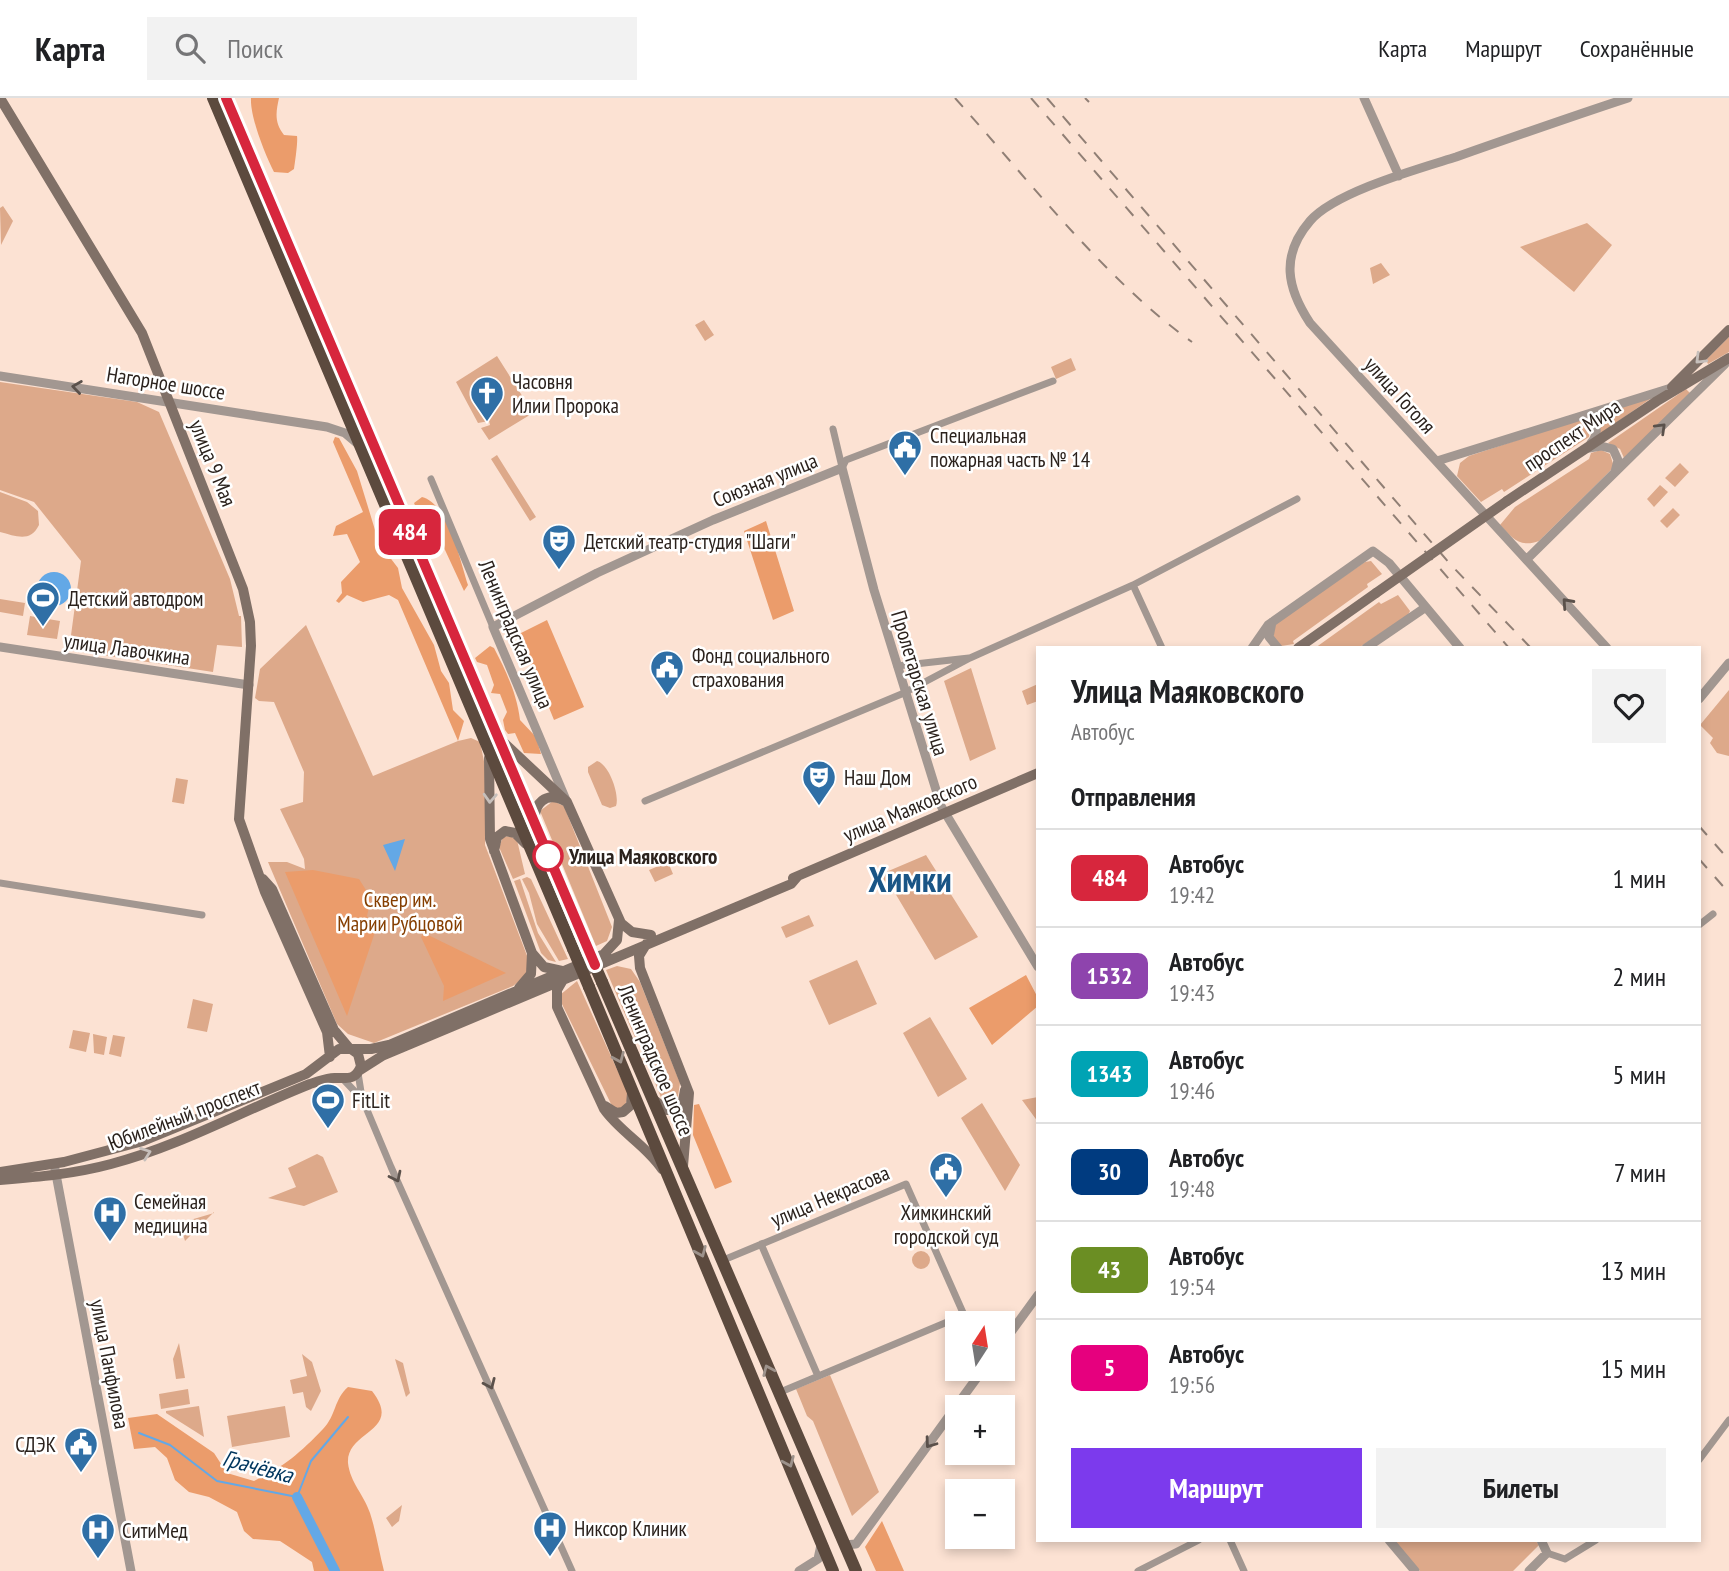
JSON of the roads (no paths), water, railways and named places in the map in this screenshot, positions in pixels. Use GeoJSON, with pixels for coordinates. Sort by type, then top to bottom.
{"type":"FeatureCollection","features":[{"type":"Feature","properties":{"kind":"highway","name":"Ленинградское шоссе"},"geometry":{"type":"LineString","coordinates":[[213,98],[533,853],[647,1090],[681,1186],[833,1571]]}},
{"type":"Feature","properties":{"kind":"highway","name":"Ленинградское шоссе"},"geometry":{"type":"LineString","coordinates":[[226,98],[536,830],[579,946]]}},
{"type":"Feature","properties":{"kind":"highway","name":"Ленинградское шоссе"},"geometry":{"type":"LineString","coordinates":[[596,984],[632,1087],[720,1261],[856,1571]]}},
{"type":"Feature","properties":{"kind":"main road","name":"улица 9 Мая"},"geometry":{"type":"LineString","coordinates":[[0,98],[134,316],[243,589],[251,633],[238,811],[247,843],[327,1032],[330,1057]]}},
{"type":"Feature","properties":{"kind":"main road","name":"проспект Мира"},"geometry":{"type":"LineString","coordinates":[[1657,401],[1729,330]]}},
{"type":"Feature","properties":{"kind":"main road","name":"проспект Мира"},"geometry":{"type":"LineString","coordinates":[[1300,646],[1583,450],[1657,401],[1729,359]]}},
{"type":"Feature","properties":{"kind":"main road"},"geometry":{"type":"LineString","coordinates":[[493,729],[513,753],[567,802],[619,920],[632,932],[649,939],[639,956],[640,968],[690,1098],[681,1186]]}},
{"type":"Feature","properties":{"kind":"main road"},"geometry":{"type":"LineString","coordinates":[[487,745],[491,778],[489,828],[494,851],[533,953],[544,967],[566,974],[557,990],[557,1007],[613,1120],[681,1186]]}},
{"type":"Feature","properties":{"kind":"main road","name":"улица Маяковского"},"geometry":{"type":"LineString","coordinates":[[521,993],[609,955],[791,884],[797,877],[1036,774]]}},
{"type":"Feature","properties":{"kind":"main road"},"geometry":{"type":"LineString","coordinates":[[536,830],[536,807],[556,790]]}},
{"type":"Feature","properties":{"kind":"main road"},"geometry":{"type":"LineString","coordinates":[[494,851],[497,837],[508,831],[519,835],[533,853]]}},
{"type":"Feature","properties":{"kind":"main road","name":"улица 9 Мая"},"geometry":{"type":"LineString","coordinates":[[261,877],[272,889],[334,1030],[350,1049]]}},
{"type":"Feature","properties":{"kind":"main road"},"geometry":{"type":"LineString","coordinates":[[619,920],[617,940],[609,955],[630,960],[640,968]]}},
{"type":"Feature","properties":{"kind":"main road"},"geometry":{"type":"LineString","coordinates":[[533,953],[531,974],[521,993],[542,996],[557,1007]]}},
{"type":"Feature","properties":{"kind":"main road","name":"Юбилейный проспект"},"geometry":{"type":"LineString","coordinates":[[0,1172],[54,1164],[114,1150],[165,1133],[306,1074],[339,1049],[389,1045],[521,993]]}},
{"type":"Feature","properties":{"kind":"main road","name":"Юбилейный проспект"},"geometry":{"type":"LineString","coordinates":[[0,1180],[57,1176],[143,1154],[311,1084],[340,1079],[359,1071],[382,1056],[521,993]]}},
{"type":"Feature","properties":{"kind":"main road"},"geometry":{"type":"LineString","coordinates":[[350,1049],[359,1058],[359,1071]]}},
{"type":"Feature","properties":{"kind":"main road"},"geometry":{"type":"LineString","coordinates":[[330,1057],[330,1071],[340,1079]]}},
{"type":"Feature","properties":{"kind":"main road"},"geometry":{"type":"LineString","coordinates":[[647,1090],[662,1107],[671,1110],[683,1101],[684,1080]]}},
{"type":"Feature","properties":{"kind":"main road"},"geometry":{"type":"LineString","coordinates":[[601,1100],[611,1112],[623,1112],[631,1105],[632,1087]]}},
{"type":"Feature","properties":{"kind":"street"},"geometry":{"type":"LineString","coordinates":[[1364,98],[1399,176]]}},
{"type":"Feature","properties":{"kind":"street","name":"улица Гоголя"},"geometry":{"type":"LineString","coordinates":[[1605,646],[1310,323],[1296,301],[1290,267],[1296,244],[1315,216],[1334,203],[1399,176],[1628,98]]}},
{"type":"Feature","properties":{"kind":"street"},"geometry":{"type":"LineString","coordinates":[[1527,559],[1729,359]]}},
{"type":"Feature","properties":{"kind":"street","name":"Нагорное шоссе"},"geometry":{"type":"LineString","coordinates":[[0,376],[327,427],[345,433],[362,448]]}},
{"type":"Feature","properties":{"kind":"street","name":"Союзная улица"},"geometry":{"type":"LineString","coordinates":[[494,627],[655,547],[842,468],[846,460],[1054,381]]}},
{"type":"Feature","properties":{"kind":"street"},"geometry":{"type":"LineString","coordinates":[[1437,461],[1671,388]]}},
{"type":"Feature","properties":{"kind":"street"},"geometry":{"type":"LineString","coordinates":[[327,427],[338,423],[342,414],[338,390]]}},
{"type":"Feature","properties":{"kind":"street"},"geometry":{"type":"LineString","coordinates":[[1582,416],[1593,420],[1597,430],[1593,441],[1583,450]]}},
{"type":"Feature","properties":{"kind":"street","name":"Пролетарская улица"},"geometry":{"type":"LineString","coordinates":[[833,429],[904,693],[946,815],[1036,964]]}},
{"type":"Feature","properties":{"kind":"street"},"geometry":{"type":"LineString","coordinates":[[1583,450],[1601,446],[1613,449],[1619,463],[1612,476]]}},
{"type":"Feature","properties":{"kind":"street","name":"Ленинградская улица"},"geometry":{"type":"LineString","coordinates":[[431,480],[549,758],[556,790]]}},
{"type":"Feature","properties":{"kind":"street"},"geometry":{"type":"LineString","coordinates":[[645,801],[904,693],[970,658],[1133,585],[1297,499]]}},
{"type":"Feature","properties":{"kind":"street"},"geometry":{"type":"LineString","coordinates":[[1253,646],[1272,621],[1373,551],[1389,563],[1458,646]]}},
{"type":"Feature","properties":{"kind":"street"},"geometry":{"type":"LineString","coordinates":[[1133,585],[1161,646]]}},
{"type":"Feature","properties":{"kind":"street"},"geometry":{"type":"LineString","coordinates":[[1369,646],[1426,607]]}},
{"type":"Feature","properties":{"kind":"street"},"geometry":{"type":"LineString","coordinates":[[1272,621],[1269,637],[1276,646]]}},
{"type":"Feature","properties":{"kind":"street","name":"улица Лавочкина"},"geometry":{"type":"LineString","coordinates":[[0,648],[249,685]]}},
{"type":"Feature","properties":{"kind":"street"},"geometry":{"type":"LineString","coordinates":[[897,666],[970,658]]}},
{"type":"Feature","properties":{"kind":"street"},"geometry":{"type":"LineString","coordinates":[[1701,696],[1729,663]]}},
{"type":"Feature","properties":{"kind":"street"},"geometry":{"type":"LineString","coordinates":[[534,771],[545,771],[549,758]]}},
{"type":"Feature","properties":{"kind":"street"},"geometry":{"type":"LineString","coordinates":[[0,883],[202,915]]}},
{"type":"Feature","properties":{"kind":"street"},"geometry":{"type":"LineString","coordinates":[[1701,923],[1713,914]]}},
{"type":"Feature","properties":{"kind":"street"},"geometry":{"type":"LineString","coordinates":[[359,1071],[362,1098],[572,1571]]}},
{"type":"Feature","properties":{"kind":"street"},"geometry":{"type":"LineString","coordinates":[[340,1079],[362,1098]]}},
{"type":"Feature","properties":{"kind":"street","name":"улица Панфилова"},"geometry":{"type":"LineString","coordinates":[[54,1164],[131,1571]]}},
{"type":"Feature","properties":{"kind":"street","name":"улица Некрасова"},"geometry":{"type":"LineString","coordinates":[[720,1261],[906,1184],[964,1315],[778,1393]]}},
{"type":"Feature","properties":{"kind":"street"},"geometry":{"type":"LineString","coordinates":[[761,1244],[818,1376]]}},
{"type":"Feature","properties":{"kind":"street"},"geometry":{"type":"LineString","coordinates":[[1015,1327],[1036,1298]]}},
{"type":"Feature","properties":{"kind":"street"},"geometry":{"type":"LineString","coordinates":[[844,1545],[852,1546],[859,1541],[975,1381]]}},
{"type":"Feature","properties":{"kind":"street"},"geometry":{"type":"LineString","coordinates":[[1701,1457],[1729,1420]]}},
{"type":"Feature","properties":{"kind":"street"},"geometry":{"type":"LineString","coordinates":[[799,1571],[818,1559],[820,1537]]}},
{"type":"Feature","properties":{"kind":"street"},"geometry":{"type":"LineString","coordinates":[[1138,1571],[1195,1542]]}},
{"type":"Feature","properties":{"kind":"street"},"geometry":{"type":"LineString","coordinates":[[1231,1542],[1244,1571]]}},
{"type":"Feature","properties":{"kind":"street"},"geometry":{"type":"LineString","coordinates":[[1391,1542],[1415,1571]]}},
{"type":"Feature","properties":{"kind":"street"},"geometry":{"type":"LineString","coordinates":[[1542,1542],[1547,1553],[1565,1559],[1593,1542]]}},
{"type":"Feature","properties":{"kind":"street"},"geometry":{"type":"LineString","coordinates":[[1529,1571],[1547,1553]]}},
{"type":"Feature","properties":{"kind":"water"},"geometry":{"type":"Polygon","coordinates":[[[54,572],[66,577],[71,589],[66,601],[54,606],[42,601],[37,589],[42,577],[54,572]]]}},
{"type":"Feature","properties":{"kind":"water"},"geometry":{"type":"Polygon","coordinates":[[[405,839],[395,871],[383,845],[405,839]]]}},
{"type":"Feature","properties":{"kind":"waterway","name":"Грачёвка"},"geometry":{"type":"LineString","coordinates":[[139,1433],[170,1445],[217,1481],[297,1497],[311,1461],[348,1417]]}},
{"type":"Feature","properties":{"kind":"waterway","name":"Грачёвка"},"geometry":{"type":"LineString","coordinates":[[297,1497],[335,1571]]}},
{"type":"Feature","properties":{"kind":"railway"},"geometry":{"type":"LineString","coordinates":[[955,98],[1098,259],[1128,289],[1192,342]]}},
{"type":"Feature","properties":{"kind":"railway"},"geometry":{"type":"LineString","coordinates":[[1031,98],[1507,646]]}},
{"type":"Feature","properties":{"kind":"railway"},"geometry":{"type":"LineString","coordinates":[[1047,98],[1451,565],[1529,646]]}},
{"type":"Feature","properties":{"kind":"railway"},"geometry":{"type":"LineString","coordinates":[[1085,98],[1089,102]]}},
{"type":"Feature","properties":{"kind":"railway"},"geometry":{"type":"LineString","coordinates":[[1701,828],[1729,860]]}},
{"type":"Feature","properties":{"kind":"railway"},"geometry":{"type":"LineString","coordinates":[[1701,861],[1729,893]]}},
{"type":"Feature","properties":{"kind":"place","name":"Часовня Илии Пророка"},"geometry":{"type":"Point","coordinates":[487,423]}},
{"type":"Feature","properties":{"kind":"place","name":"Специальная пожарная часть № 14"},"geometry":{"type":"Point","coordinates":[905,477]}},
{"type":"Feature","properties":{"kind":"place","name":"Детский театр-студия \"Шаги\""},"geometry":{"type":"Point","coordinates":[559,571]}},
{"type":"Feature","properties":{"kind":"place","name":"Детский автодром"},"geometry":{"type":"Point","coordinates":[43,628]}},
{"type":"Feature","properties":{"kind":"place","name":"Фонд социального страхования"},"geometry":{"type":"Point","coordinates":[667,697]}},
{"type":"Feature","properties":{"kind":"place","name":"Наш Дом"},"geometry":{"type":"Point","coordinates":[819,807]}},
{"type":"Feature","properties":{"kind":"place","name":"Улица Маяковского"},"geometry":{"type":"Point","coordinates":[548,856]}},
{"type":"Feature","properties":{"kind":"place","name":"FitLit"},"geometry":{"type":"Point","coordinates":[328,1130]}},
{"type":"Feature","properties":{"kind":"place","name":"Химкинский городской суд"},"geometry":{"type":"Point","coordinates":[946,1199]}},
{"type":"Feature","properties":{"kind":"place","name":"Семейная медицина"},"geometry":{"type":"Point","coordinates":[110,1243]}},
{"type":"Feature","properties":{"kind":"place","name":"СДЭК"},"geometry":{"type":"Point","coordinates":[81,1474]}},
{"type":"Feature","properties":{"kind":"place","name":"Никсор Клиник"},"geometry":{"type":"Point","coordinates":[550,1558]}},
{"type":"Feature","properties":{"kind":"place","name":"СитиМед"},"geometry":{"type":"Point","coordinates":[98,1560]}},
{"type":"Feature","properties":{"kind":"district","name":"Химки"},"geometry":{"type":"Point","coordinates":[910,879]}},
{"type":"Feature","properties":{"kind":"park label","name":"Сквер им. Марии Рубцовой"},"geometry":{"type":"Point","coordinates":[400,911]}}]}
